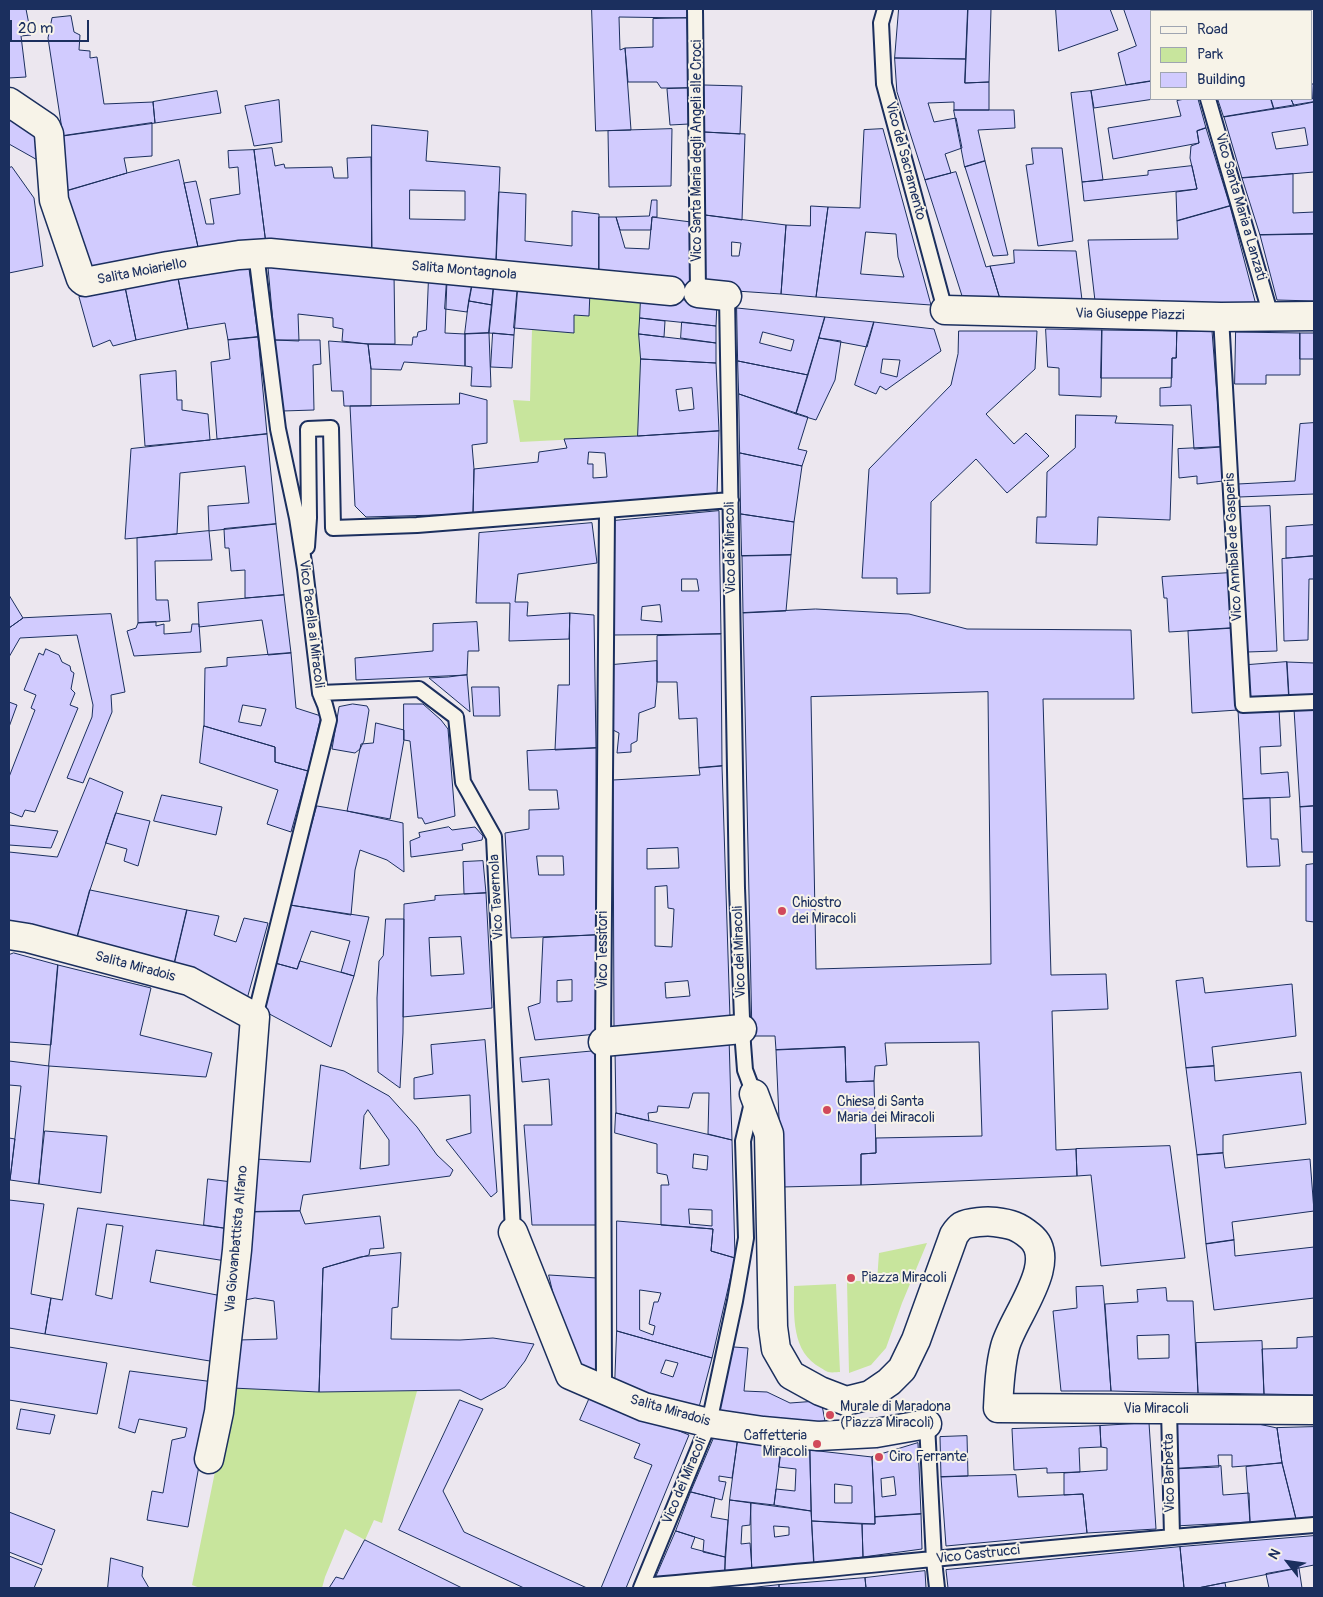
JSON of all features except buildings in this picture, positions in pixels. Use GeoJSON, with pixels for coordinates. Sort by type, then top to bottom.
{"type":"FeatureCollection","features":[{"type":"Feature","properties":{"kind":"street","name":"Salita Moiariello"},"geometry":{"type":"LineString","coordinates":[[9,102],[46,127],[49,134],[54,200],[82,280],[88,282],[168,266],[256,253]]}},
{"type":"Feature","properties":{"kind":"street","name":"Salita Montagnola"},"geometry":{"type":"LineString","coordinates":[[256,253],[727,296]]}},
{"type":"Feature","properties":{"kind":"street","name":"Via Giuseppe Piazzi"},"geometry":{"type":"LineString","coordinates":[[945,310],[1221,317],[1314,316]]}},
{"type":"Feature","properties":{"kind":"street","name":"Salita Miradois"},"geometry":{"type":"LineString","coordinates":[[9,934],[189,981],[255,1017]]}},
{"type":"Feature","properties":{"kind":"street","name":"Via Giovanbattista Alfano"},"geometry":{"type":"LineString","coordinates":[[209,1459],[219,1412],[237,1250],[255,1017]]}},
{"type":"Feature","properties":{"kind":"street"},"geometry":{"type":"LineString","coordinates":[[603,1042],[742,1028]]}},
{"type":"Feature","properties":{"kind":"street"},"geometry":{"type":"LineString","coordinates":[[754,1094],[769,1134],[773,1327],[776,1349],[791,1375],[820,1391],[846,1402],[850,1400],[854,1434]]}},
{"type":"Feature","properties":{"kind":"street","name":"Via Miracoli"},"geometry":{"type":"LineString","coordinates":[[850,1400],[870,1395],[889,1382],[902,1369],[916,1340],[954,1235],[963,1226],[986,1221],[1011,1224],[1022,1230],[1036,1241],[1041,1255],[1038,1274],[1005,1346],[999,1382],[998,1408],[1314,1410]]}},
{"type":"Feature","properties":{"kind":"street","name":"Salita Miradois"},"geometry":{"type":"LineString","coordinates":[[513,1232],[570,1375],[644,1407],[709,1423],[763,1431],[818,1436],[876,1433],[927,1424]]}},
{"type":"Feature","properties":{"kind":"lane","name":"Vico Santa Maria degli Angeli alle Croci"},"geometry":{"type":"LineString","coordinates":[[684,292],[695,9]]}},
{"type":"Feature","properties":{"kind":"lane","name":"Vico del Sacramento"},"geometry":{"type":"LineString","coordinates":[[885,9],[881,23],[884,84],[945,310]]}},
{"type":"Feature","properties":{"kind":"lane","name":"Vico Santa Maria a Lanzati"},"geometry":{"type":"LineString","coordinates":[[1208,100],[1271,316]]}},
{"type":"Feature","properties":{"kind":"lane","name":"Vico Pacella ai Miracoli"},"geometry":{"type":"LineString","coordinates":[[255,1017],[329,720],[326,706],[320,693],[297,518],[278,430],[256,253]]}},
{"type":"Feature","properties":{"kind":"lane","name":"Vico dei Miracoli"},"geometry":{"type":"LineString","coordinates":[[641,1587],[709,1423],[735,1301],[746,1238],[743,1141],[754,1094],[745,1070],[737,888],[727,296]]}},
{"type":"Feature","properties":{"kind":"lane","name":"Vico Annibale de Gasperis"},"geometry":{"type":"LineString","coordinates":[[1221,317],[1243,705],[1314,702]]}},
{"type":"Feature","properties":{"kind":"lane"},"geometry":{"type":"LineString","coordinates":[[305,569],[309,518],[308,429],[331,428],[334,528],[427,525],[730,500]]}},
{"type":"Feature","properties":{"kind":"lane","name":"Vico Tessitori"},"geometry":{"type":"LineString","coordinates":[[604,1390],[603,1042],[607,510]]}},
{"type":"Feature","properties":{"kind":"lane","name":"Vico Tavernola"},"geometry":{"type":"LineString","coordinates":[[320,693],[418,689],[456,717],[463,782],[494,837],[513,1232]]}},
{"type":"Feature","properties":{"kind":"lane","name":"Vico Barbetta"},"geometry":{"type":"LineString","coordinates":[[1169,1409],[1172,1536]]}},
{"type":"Feature","properties":{"kind":"lane"},"geometry":{"type":"LineString","coordinates":[[927,1424],[937,1588]]}},
{"type":"Feature","properties":{"kind":"lane","name":"Vico Castrucci"},"geometry":{"type":"LineString","coordinates":[[641,1587],[1172,1536],[1314,1525]]}},
{"type":"Feature","properties":{"kind":"green space"},"geometry":{"type":"Polygon","coordinates":[[[590,291],[641,297],[638,436],[520,442],[513,400],[530,401],[532,329],[574,333],[574,315],[589,316],[590,291]]]}},
{"type":"Feature","properties":{"kind":"green space"},"geometry":{"type":"Polygon","coordinates":[[[927,1243],[886,1348],[871,1365],[849,1373],[847,1281],[877,1281],[879,1253],[927,1243]]]}},
{"type":"Feature","properties":{"kind":"green space"},"geometry":{"type":"Polygon","coordinates":[[[836,1284],[840,1372],[828,1372],[811,1361],[799,1343],[795,1321],[794,1286],[836,1284]]]}},
{"type":"Feature","properties":{"kind":"green space"},"geometry":{"type":"Polygon","coordinates":[[[232,1388],[319,1392],[417,1391],[382,1523],[374,1520],[365,1540],[345,1529],[322,1588],[200,1588],[192,1585],[232,1388]]]}},
{"type":"Feature","properties":{"kind":"place","name":"Chiostro dei Miracoli"},"geometry":{"type":"Point","coordinates":[782,911]}},
{"type":"Feature","properties":{"kind":"place","name":"Chiesa di Santa Maria dei Miracoli"},"geometry":{"type":"Point","coordinates":[827,1110]}},
{"type":"Feature","properties":{"kind":"place","name":"Piazza Miracoli"},"geometry":{"type":"Point","coordinates":[851,1278]}},
{"type":"Feature","properties":{"kind":"place","name":"Murale di Maradona (Piazza Miracoli)"},"geometry":{"type":"Point","coordinates":[830,1415]}},
{"type":"Feature","properties":{"kind":"place","name":"Caffetteria Miracoli"},"geometry":{"type":"Point","coordinates":[817,1444]}},
{"type":"Feature","properties":{"kind":"place","name":"Ciro Ferrante"},"geometry":{"type":"Point","coordinates":[879,1457]}}]}
